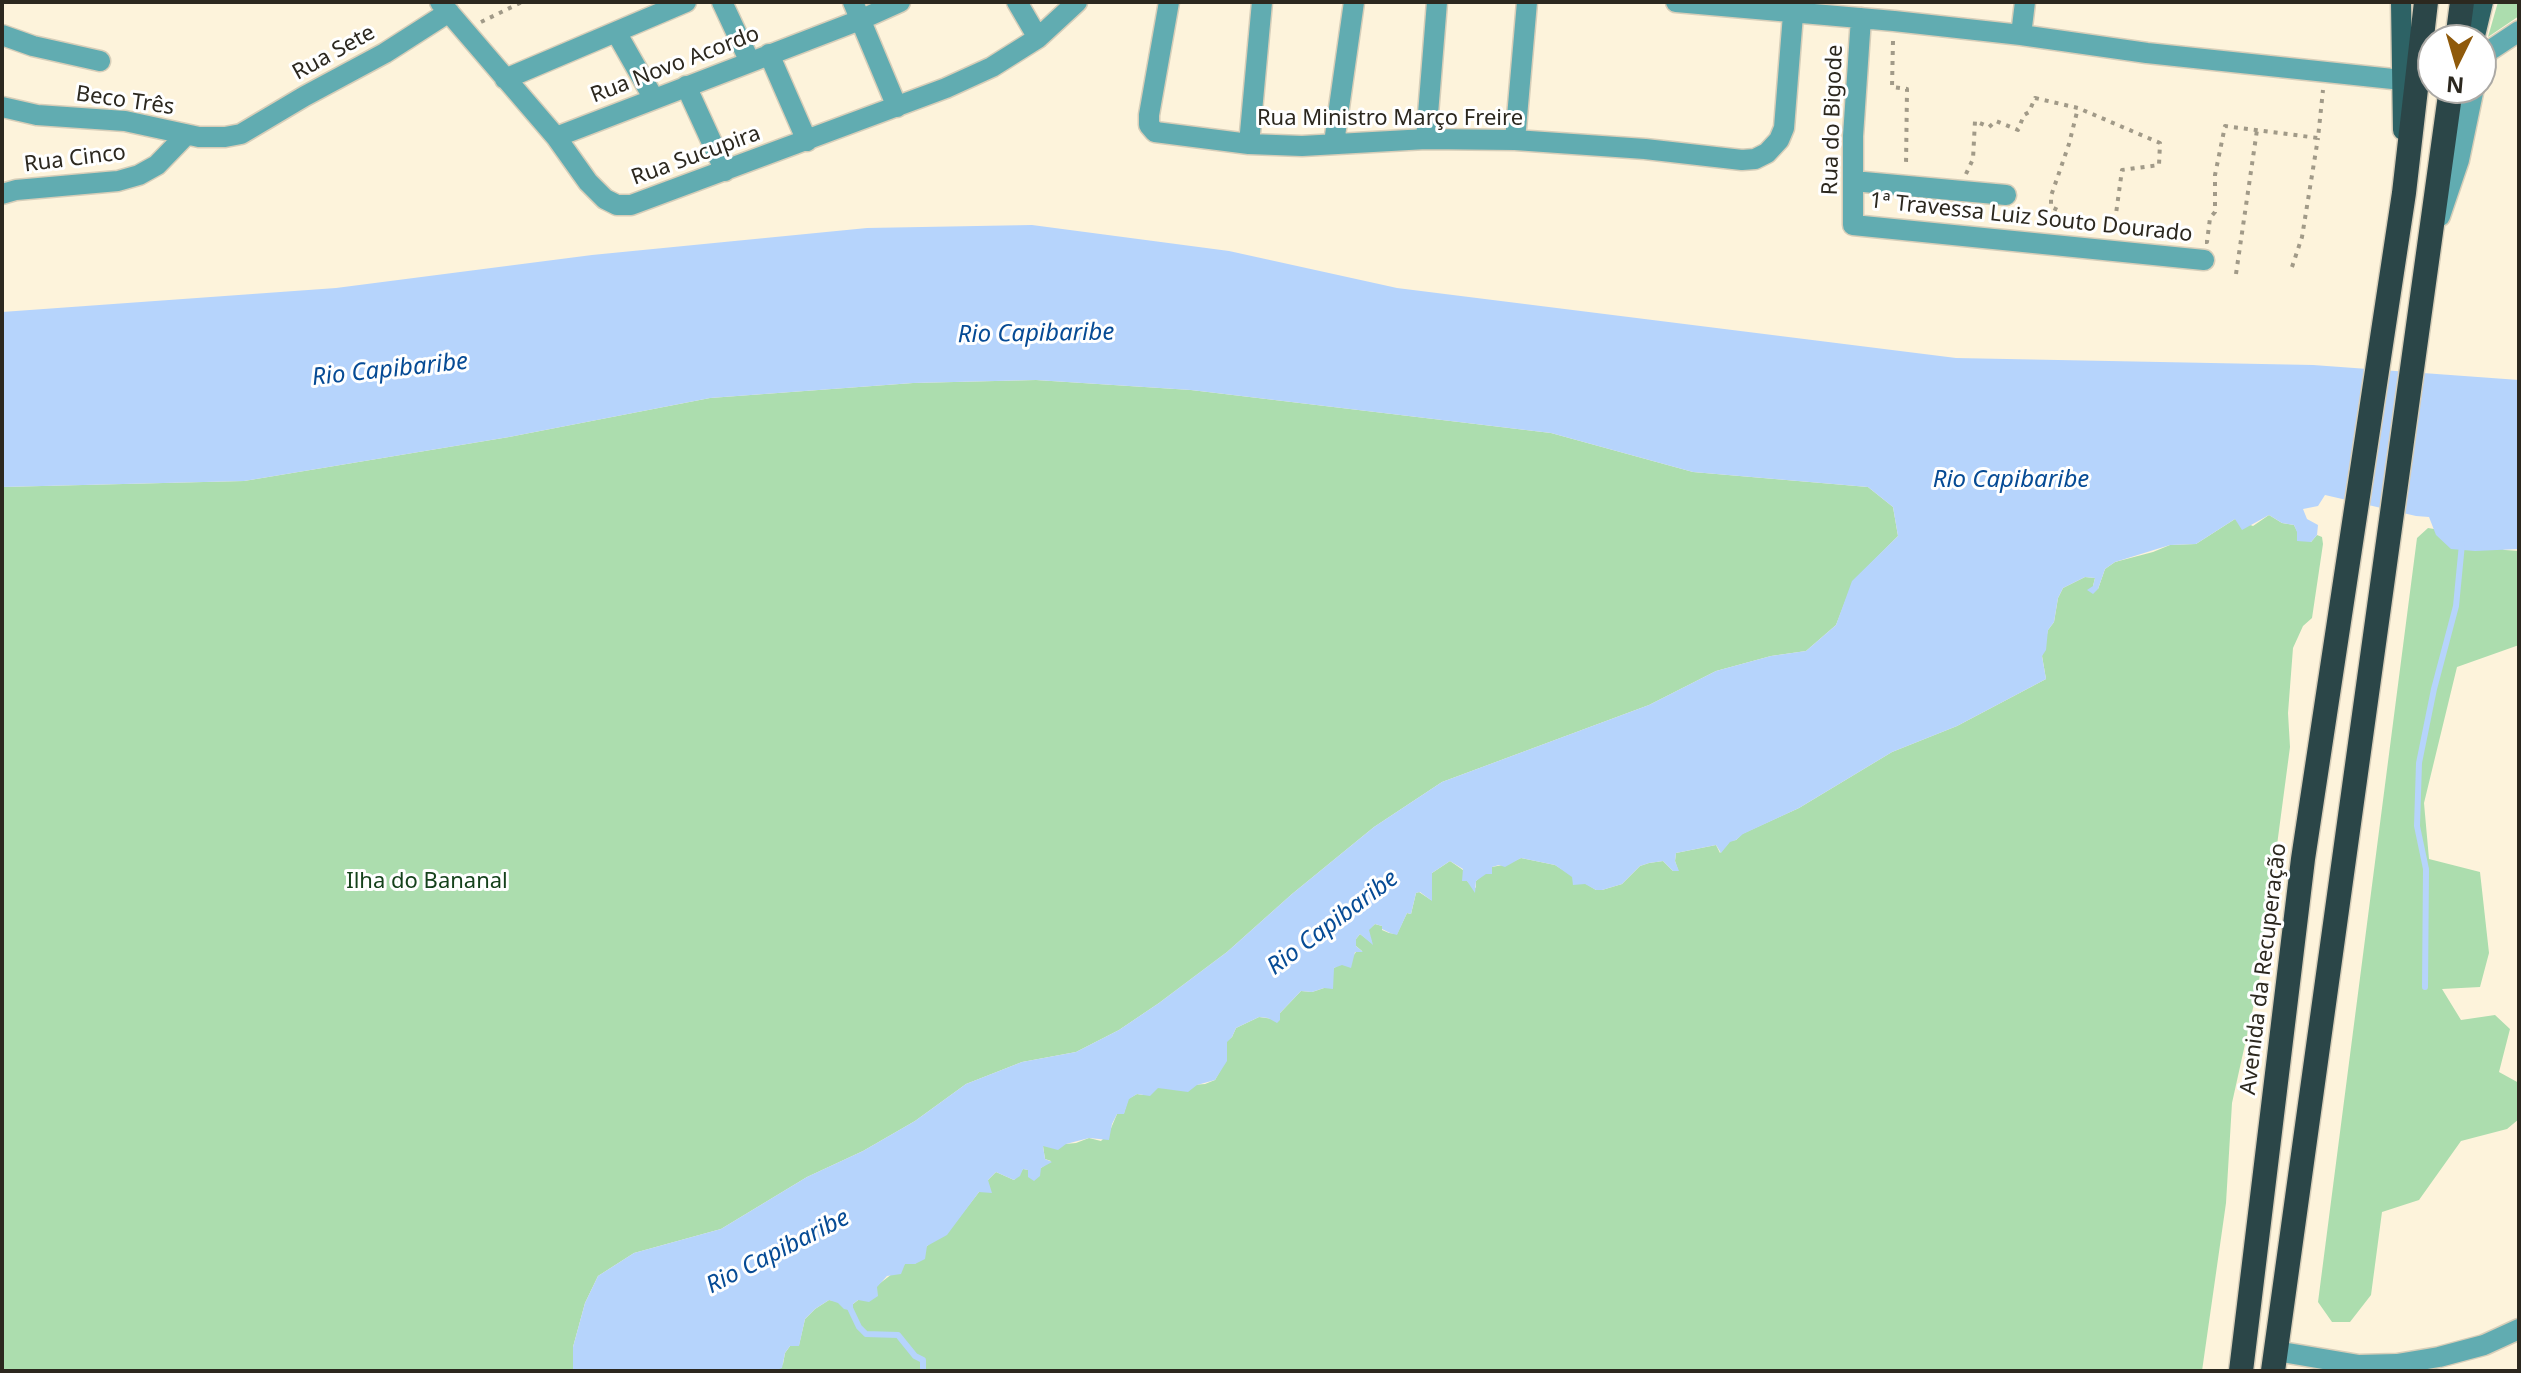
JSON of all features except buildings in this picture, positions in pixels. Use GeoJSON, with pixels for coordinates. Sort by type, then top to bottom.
{"type":"FeatureCollection","features":[{"type":"Feature","properties":{"kind":"highway","name":"Avenida da Recuperação"},"geometry":{"type":"LineString","coordinates":[[2241,1371],[2303,859],[2391,284],[2426,2]]}},
{"type":"Feature","properties":{"kind":"highway"},"geometry":{"type":"LineString","coordinates":[[2459,24],[2462,2]]}},
{"type":"Feature","properties":{"kind":"highway"},"geometry":{"type":"LineString","coordinates":[[2275,1361],[2449,104]]}},
{"type":"Feature","properties":{"kind":"main road"},"geometry":{"type":"LineString","coordinates":[[2401,2],[2404,193]]}},
{"type":"Feature","properties":{"kind":"main road"},"geometry":{"type":"LineString","coordinates":[[2478,24],[2483,2]]}},
{"type":"Feature","properties":{"kind":"main road"},"geometry":{"type":"LineString","coordinates":[[2439,184],[2458,104]]}},
{"type":"Feature","properties":{"kind":"street"},"geometry":{"type":"LineString","coordinates":[[505,79],[686,2]]}},
{"type":"Feature","properties":{"kind":"street"},"geometry":{"type":"LineString","coordinates":[[722,2],[807,141]]}},
{"type":"Feature","properties":{"kind":"street","name":"Rua Novo Acordo"},"geometry":{"type":"LineString","coordinates":[[556,137],[759,58],[856,11],[900,2]]}},
{"type":"Feature","properties":{"kind":"street"},"geometry":{"type":"LineString","coordinates":[[1017,2],[1038,38]]}},
{"type":"Feature","properties":{"kind":"street","name":"Rua Sucupira"},"geometry":{"type":"LineString","coordinates":[[444,7],[556,137],[588,182],[605,199],[617,205],[631,205],[897,107],[992,67],[1038,38],[1077,2]]}},
{"type":"Feature","properties":{"kind":"street","name":"Rua Ministro Março Freire"},"geometry":{"type":"LineString","coordinates":[[1169,2],[1149,115],[1149,125],[1155,132],[1249,144],[1302,146],[1426,139],[1515,140],[1645,149],[1742,160],[1755,159],[1767,153],[1779,140],[1784,128],[1794,7]]}},
{"type":"Feature","properties":{"kind":"street"},"geometry":{"type":"LineString","coordinates":[[1249,144],[1262,2]]}},
{"type":"Feature","properties":{"kind":"street"},"geometry":{"type":"LineString","coordinates":[[1334,143],[1354,2]]}},
{"type":"Feature","properties":{"kind":"street"},"geometry":{"type":"LineString","coordinates":[[1426,139],[1437,2]]}},
{"type":"Feature","properties":{"kind":"street"},"geometry":{"type":"LineString","coordinates":[[1515,140],[1527,2]]}},
{"type":"Feature","properties":{"kind":"street"},"geometry":{"type":"LineString","coordinates":[[1676,2],[1794,7],[2147,53],[2402,80]]}},
{"type":"Feature","properties":{"kind":"street"},"geometry":{"type":"LineString","coordinates":[[2021,35],[2025,2]]}},
{"type":"Feature","properties":{"kind":"street","name":"Rua Sete"},"geometry":{"type":"LineString","coordinates":[[241,134],[385,53],[444,7]]}},
{"type":"Feature","properties":{"kind":"street"},"geometry":{"type":"LineString","coordinates":[[856,11],[897,107]]}},
{"type":"Feature","properties":{"kind":"street","name":"Rua do Bigode"},"geometry":{"type":"LineString","coordinates":[[1853,225],[1853,136],[1861,18]]}},
{"type":"Feature","properties":{"kind":"street"},"geometry":{"type":"LineString","coordinates":[[2497,46],[2519,31]]}},
{"type":"Feature","properties":{"kind":"street"},"geometry":{"type":"LineString","coordinates":[[616,32],[654,99]]}},
{"type":"Feature","properties":{"kind":"street"},"geometry":{"type":"LineString","coordinates":[[2,35],[45,49],[100,61]]}},
{"type":"Feature","properties":{"kind":"street"},"geometry":{"type":"LineString","coordinates":[[686,86],[725,171]]}},
{"type":"Feature","properties":{"kind":"street"},"geometry":{"type":"LineString","coordinates":[[2429,250],[2459,160],[2471,104]]}},
{"type":"Feature","properties":{"kind":"street","name":"Beco Três"},"geometry":{"type":"LineString","coordinates":[[2,107],[37,115],[125,121],[199,137],[241,134]]}},
{"type":"Feature","properties":{"kind":"street","name":"Rua Cinco"},"geometry":{"type":"LineString","coordinates":[[2,194],[118,181],[139,175],[157,165],[186,135]]}},
{"type":"Feature","properties":{"kind":"street"},"geometry":{"type":"LineString","coordinates":[[1853,181],[2006,195]]}},
{"type":"Feature","properties":{"kind":"street","name":"1ª Travessa Luiz Souto Dourado"},"geometry":{"type":"LineString","coordinates":[[1853,225],[2204,260]]}},
{"type":"Feature","properties":{"kind":"street"},"geometry":{"type":"LineString","coordinates":[[2275,1361],[2397,1364],[2484,1345],[2519,1329]]}},
{"type":"Feature","properties":{"kind":"path"},"geometry":{"type":"LineString","coordinates":[[464,30],[522,2]]}},
{"type":"Feature","properties":{"kind":"path"},"geometry":{"type":"LineString","coordinates":[[1894,21],[1892,87],[1907,89],[1906,180]]}},
{"type":"Feature","properties":{"kind":"path"},"geometry":{"type":"LineString","coordinates":[[2292,267],[2302,237],[2325,71]]}},
{"type":"Feature","properties":{"kind":"path"},"geometry":{"type":"LineString","coordinates":[[1964,180],[1973,159],[1975,121],[1989,127],[1996,121],[2018,130],[2035,98],[2078,108],[2160,143],[2159,165],[2122,170],[2115,221],[2118,235],[2130,239]]}},
{"type":"Feature","properties":{"kind":"path"},"geometry":{"type":"LineString","coordinates":[[2060,233],[2060,211],[2051,207],[2051,196],[2078,108]]}},
{"type":"Feature","properties":{"kind":"path"},"geometry":{"type":"LineString","coordinates":[[2192,241],[2207,242],[2210,218],[2215,212],[2215,175],[2225,126],[2318,138]]}},
{"type":"Feature","properties":{"kind":"path"},"geometry":{"type":"LineString","coordinates":[[2236,274],[2257,130]]}},
{"type":"Feature","properties":{"kind":"green space"},"geometry":{"type":"Polygon","coordinates":[[[2498,2],[2519,2],[2519,16],[2497,31],[2497,24],[2492,24],[2498,2]]]}},
{"type":"Feature","properties":{"kind":"green space","name":"Ilha do Bananal"},"geometry":{"type":"Polygon","coordinates":[[[1036,380],[1191,390],[1551,433],[1693,472],[1868,487],[1893,507],[1898,536],[1853,581],[1836,625],[1806,651],[1771,656],[1716,671],[1649,705],[1442,782],[1374,827],[1227,952],[1119,1030],[1076,1052],[1022,1062],[966,1084],[915,1121],[863,1151],[807,1177],[721,1229],[634,1253],[598,1276],[585,1303],[573,1347],[573,1352],[592,1371],[2,1371],[2,487],[244,481],[509,437],[710,398],[913,383],[1036,380]]]}},
{"type":"Feature","properties":{"kind":"green space"},"geometry":{"type":"Polygon","coordinates":[[[2269,515],[2282,523],[2294,525],[2311,542],[2317,535],[2322,537],[2323,544],[2312,618],[2303,626],[2293,648],[2288,713],[2290,747],[2259,981],[2232,1103],[2226,1203],[2202,1371],[774,1371],[783,1364],[790,1346],[799,1345],[805,1319],[815,1309],[829,1300],[853,1304],[905,1264],[915,1264],[927,1246],[954,1224],[979,1192],[986,1191],[988,1180],[996,1172],[1014,1180],[1023,1169],[1029,1170],[1028,1177],[1051,1161],[1045,1159],[1043,1146],[1076,1143],[1089,1138],[1101,1141],[1109,1133],[1117,1114],[1124,1113],[1128,1099],[1137,1094],[1143,1095],[1155,1088],[1205,1084],[1215,1080],[1227,1041],[1236,1028],[1259,1017],[1280,1020],[1280,1013],[1301,991],[1312,992],[1324,988],[1334,968],[1362,951],[1356,946],[1360,934],[1372,943],[1368,930],[1375,924],[1382,926],[1382,930],[1397,934],[1407,913],[1411,914],[1416,893],[1431,900],[1432,873],[1450,861],[1463,870],[1467,881],[1476,888],[1476,881],[1492,867],[1521,858],[1555,865],[1596,890],[1602,890],[1622,884],[1640,866],[1649,863],[1663,861],[1673,871],[1678,870],[1676,853],[1716,845],[1720,853],[1730,841],[1799,808],[1892,752],[1957,726],[2046,679],[2042,656],[2063,588],[2085,577],[2095,578],[2093,586],[2098,589],[2105,569],[2115,562],[2170,545],[2196,544],[2235,519],[2253,526],[2269,515]]]}},
{"type":"Feature","properties":{"kind":"green space"},"geometry":{"type":"Polygon","coordinates":[[[2428,528],[2458,533],[2505,550],[2519,551],[2519,645],[2457,667],[2424,803],[2429,859],[2480,872],[2489,953],[2480,987],[2442,989],[2461,1020],[2495,1015],[2510,1029],[2499,1072],[2519,1083],[2519,1119],[2507,1129],[2461,1141],[2419,1200],[2382,1212],[2371,1295],[2350,1322],[2332,1322],[2318,1302],[2417,538],[2428,528]]]}},
{"type":"Feature","properties":{"kind":"water","name":"Rio Capibaribe"},"geometry":{"type":"Polygon","coordinates":[[[1032,225],[1229,251],[1397,288],[1956,358],[2313,365],[2519,380],[2519,549],[2451,549],[2436,535],[2429,517],[2325,495],[2318,506],[2303,509],[2307,519],[2318,525],[2317,535],[2311,542],[2297,541],[2294,525],[2282,523],[2269,515],[2242,530],[2235,519],[2196,544],[2170,545],[2115,562],[2105,569],[2093,594],[2087,590],[2093,586],[2095,578],[2085,577],[2063,588],[2042,656],[2046,679],[1957,726],[1892,752],[1799,808],[1743,834],[1730,842],[1721,853],[1716,845],[1676,853],[1679,871],[1673,871],[1663,861],[1649,863],[1640,866],[1622,884],[1602,890],[1585,884],[1573,885],[1572,877],[1555,865],[1521,858],[1505,867],[1492,867],[1492,874],[1486,874],[1476,881],[1475,893],[1467,881],[1462,881],[1463,869],[1450,861],[1432,873],[1432,901],[1420,892],[1416,893],[1411,914],[1407,913],[1397,935],[1375,924],[1369,930],[1373,945],[1360,934],[1356,946],[1363,952],[1355,952],[1351,968],[1342,965],[1334,968],[1333,989],[1301,991],[1280,1013],[1277,1023],[1259,1017],[1236,1028],[1227,1042],[1227,1061],[1215,1080],[1197,1085],[1188,1092],[1158,1088],[1150,1096],[1137,1094],[1129,1099],[1124,1114],[1117,1114],[1109,1140],[1089,1138],[1066,1144],[1058,1150],[1043,1146],[1045,1159],[1052,1162],[1041,1168],[1040,1176],[1034,1181],[1028,1177],[1028,1170],[1023,1169],[1014,1180],[996,1172],[988,1180],[992,1193],[979,1192],[947,1235],[927,1246],[925,1259],[915,1264],[905,1264],[901,1274],[887,1276],[877,1287],[878,1296],[869,1302],[858,1300],[853,1304],[853,1311],[829,1300],[815,1309],[805,1319],[799,1346],[790,1346],[785,1353],[782,1368],[774,1371],[573,1371],[573,1347],[585,1303],[598,1276],[634,1253],[721,1229],[807,1177],[863,1151],[915,1121],[966,1084],[1022,1062],[1076,1052],[1119,1030],[1227,952],[1374,827],[1442,782],[1649,705],[1716,671],[1771,656],[1806,651],[1836,625],[1852,581],[1898,536],[1893,507],[1868,487],[1693,472],[1551,433],[1191,390],[1036,380],[913,383],[710,398],[509,437],[244,481],[2,487],[2,312],[336,288],[592,255],[867,228],[1032,225]]]}},
{"type":"Feature","properties":{"kind":"waterway"},"geometry":{"type":"LineString","coordinates":[[2425,987],[2426,869],[2417,826],[2419,763],[2456,606],[2462,544]]}},
{"type":"Feature","properties":{"kind":"waterway"},"geometry":{"type":"LineString","coordinates":[[849,1306],[866,1334],[898,1335],[915,1356],[923,1360],[923,1371]]}}]}
